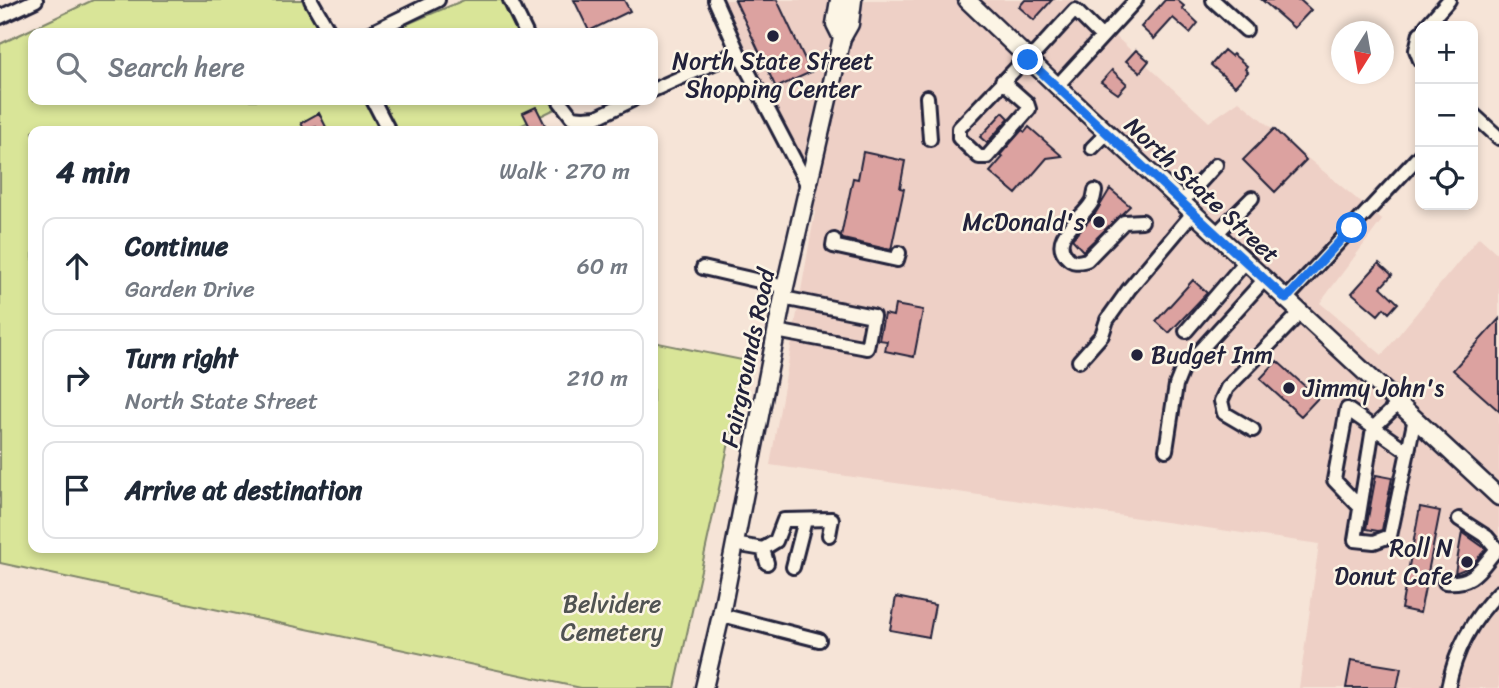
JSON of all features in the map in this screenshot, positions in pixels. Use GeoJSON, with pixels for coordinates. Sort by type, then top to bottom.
{"type":"FeatureCollection","features":[{"type":"Feature","properties":{"kind":"main road","name":"Fairgrounds Road"},"geometry":{"type":"LineString","coordinates":[[839,0],[835,24],[842,38]]}},
{"type":"Feature","properties":{"kind":"main road","name":"Fairgrounds Road"},"geometry":{"type":"LineString","coordinates":[[704,688],[721,615],[784,292],[842,38],[850,24],[853,0]]}},
{"type":"Feature","properties":{"kind":"main road","name":"North State Street"},"geometry":{"type":"LineString","coordinates":[[968,0],[1027,59],[1499,497]]}},
{"type":"Feature","properties":{"kind":"street"},"geometry":{"type":"LineString","coordinates":[[0,17],[36,0]]}},
{"type":"Feature","properties":{"kind":"street"},"geometry":{"type":"LineString","coordinates":[[311,0],[327,28]]}},
{"type":"Feature","properties":{"kind":"street"},"geometry":{"type":"LineString","coordinates":[[380,28],[438,0]]}},
{"type":"Feature","properties":{"kind":"street"},"geometry":{"type":"LineString","coordinates":[[510,0],[524,28]]}},
{"type":"Feature","properties":{"kind":"street"},"geometry":{"type":"LineString","coordinates":[[715,0],[738,52],[808,186]]}},
{"type":"Feature","properties":{"kind":"street"},"geometry":{"type":"LineString","coordinates":[[1057,86],[1136,0]]}},
{"type":"Feature","properties":{"kind":"street"},"geometry":{"type":"LineString","coordinates":[[1213,0],[1246,30]]}},
{"type":"Feature","properties":{"kind":"street"},"geometry":{"type":"LineString","coordinates":[[1431,21],[1449,0]]}},
{"type":"Feature","properties":{"kind":"street"},"geometry":{"type":"LineString","coordinates":[[1002,81],[1027,103],[1028,113],[986,157],[979,157],[958,138],[958,128],[1002,81],[1027,59],[1075,5],[1102,37]]}},
{"type":"Feature","properties":{"kind":"street"},"geometry":{"type":"LineString","coordinates":[[658,88],[738,52]]}},
{"type":"Feature","properties":{"kind":"street"},"geometry":{"type":"LineString","coordinates":[[927,97],[930,139]]}},
{"type":"Feature","properties":{"kind":"street"},"geometry":{"type":"LineString","coordinates":[[376,105],[386,126]]}},
{"type":"Feature","properties":{"kind":"street"},"geometry":{"type":"LineString","coordinates":[[563,105],[572,117],[583,118],[597,117],[622,105]]}},
{"type":"Feature","properties":{"kind":"street"},"geometry":{"type":"LineString","coordinates":[[580,126],[583,118]]}},
{"type":"Feature","properties":{"kind":"street"},"geometry":{"type":"LineString","coordinates":[[583,118],[587,126]]}},
{"type":"Feature","properties":{"kind":"street"},"geometry":{"type":"LineString","coordinates":[[1478,119],[1499,138]]}},
{"type":"Feature","properties":{"kind":"street"},"geometry":{"type":"LineString","coordinates":[[1092,148],[1107,133]]}},
{"type":"Feature","properties":{"kind":"street"},"geometry":{"type":"LineString","coordinates":[[1286,299],[1415,160]]}},
{"type":"Feature","properties":{"kind":"street"},"geometry":{"type":"LineString","coordinates":[[1079,361],[1102,335],[1107,320],[1216,165]]}},
{"type":"Feature","properties":{"kind":"street"},"geometry":{"type":"LineString","coordinates":[[1095,191],[1092,202],[1064,235],[1060,244],[1062,251],[1071,261],[1087,260],[1124,222],[1142,221]]}},
{"type":"Feature","properties":{"kind":"street"},"geometry":{"type":"LineString","coordinates":[[1216,234],[1252,198]]}},
{"type":"Feature","properties":{"kind":"street"},"geometry":{"type":"LineString","coordinates":[[834,240],[833,246],[897,260],[899,253]]}},
{"type":"Feature","properties":{"kind":"street"},"geometry":{"type":"LineString","coordinates":[[1186,331],[1246,261]]}},
{"type":"Feature","properties":{"kind":"street"},"geometry":{"type":"LineString","coordinates":[[703,268],[873,316],[867,348],[776,331]]}},
{"type":"Feature","properties":{"kind":"street"},"geometry":{"type":"LineString","coordinates":[[1166,450],[1176,384],[1182,370],[1265,279]]}},
{"type":"Feature","properties":{"kind":"street"},"geometry":{"type":"LineString","coordinates":[[1253,430],[1224,413],[1221,401],[1227,388],[1301,313]]}},
{"type":"Feature","properties":{"kind":"street"},"geometry":{"type":"LineString","coordinates":[[1399,404],[1373,428],[1355,540],[1374,542],[1390,536],[1415,418]]}},
{"type":"Feature","properties":{"kind":"street"},"geometry":{"type":"LineString","coordinates":[[1359,506],[1334,480],[1347,409],[1407,451]]}},
{"type":"Feature","properties":{"kind":"street"},"geometry":{"type":"LineString","coordinates":[[734,544],[763,550],[776,541],[784,520],[832,519],[829,535]]}},
{"type":"Feature","properties":{"kind":"street"},"geometry":{"type":"LineString","coordinates":[[1445,582],[1459,583],[1471,579],[1497,549],[1487,537],[1459,519]]}},
{"type":"Feature","properties":{"kind":"street"},"geometry":{"type":"LineString","coordinates":[[793,567],[805,520]]}},
{"type":"Feature","properties":{"kind":"street"},"geometry":{"type":"LineString","coordinates":[[763,550],[767,563]]}},
{"type":"Feature","properties":{"kind":"street"},"geometry":{"type":"LineString","coordinates":[[1448,688],[1452,665],[1470,628],[1499,592]]}},
{"type":"Feature","properties":{"kind":"street"},"geometry":{"type":"LineString","coordinates":[[721,615],[819,639]]}},
{"type":"Feature","properties":{"kind":"shaded area"},"geometry":{"type":"Polygon","coordinates":[[[721,0],[1076,0],[1209,122],[1239,101],[1382,220],[1320,303],[1382,355],[1479,237],[1499,255],[1499,688],[1299,688],[1319,544],[770,465],[815,212],[721,0]]]}},
{"type":"Feature","properties":{"kind":"green space","name":"Belvidere Cemetery"},"geometry":{"type":"Polygon","coordinates":[[[93,0],[308,0],[326,28],[34,28],[93,0]]]}},
{"type":"Feature","properties":{"kind":"green space"},"geometry":{"type":"Polygon","coordinates":[[[464,0],[508,0],[522,28],[398,28],[464,0]]]}},
{"type":"Feature","properties":{"kind":"green space","name":"Belvidere Cemetery"},"geometry":{"type":"Polygon","coordinates":[[[28,31],[28,105],[559,107],[520,126],[28,126],[28,553],[658,553],[658,343],[747,361],[675,688],[581,688],[0,563],[0,44],[28,31]]]}},
{"type":"Feature","properties":{"kind":"building"},"geometry":{"type":"Polygon","coordinates":[[[574,0],[624,0],[630,11],[595,28],[588,28],[574,0]]]}},
{"type":"Feature","properties":{"kind":"building","name":"North State Street Shopping Center"},"geometry":{"type":"Polygon","coordinates":[[[735,0],[777,0],[811,72],[776,88],[735,0]]]}},
{"type":"Feature","properties":{"kind":"building"},"geometry":{"type":"Polygon","coordinates":[[[1025,0],[1052,0],[1034,20],[1019,7],[1025,0]]]}},
{"type":"Feature","properties":{"kind":"building"},"geometry":{"type":"Polygon","coordinates":[[[1165,0],[1177,0],[1198,23],[1190,33],[1173,18],[1154,39],[1141,27],[1165,0]]]}},
{"type":"Feature","properties":{"kind":"building"},"geometry":{"type":"Polygon","coordinates":[[[1262,0],[1300,0],[1311,10],[1294,28],[1262,0]]]}},
{"type":"Feature","properties":{"kind":"building"},"geometry":{"type":"Polygon","coordinates":[[[1136,50],[1149,61],[1140,72],[1126,61],[1136,50]]]}},
{"type":"Feature","properties":{"kind":"building"},"geometry":{"type":"Polygon","coordinates":[[[1224,50],[1247,66],[1245,69],[1248,72],[1235,86],[1211,65],[1224,50]]]}},
{"type":"Feature","properties":{"kind":"building"},"geometry":{"type":"Polygon","coordinates":[[[1112,70],[1127,84],[1118,94],[1101,82],[1112,70]]]}},
{"type":"Feature","properties":{"kind":"building"},"geometry":{"type":"Polygon","coordinates":[[[536,107],[546,126],[530,126],[523,113],[536,107]]]}},
{"type":"Feature","properties":{"kind":"building"},"geometry":{"type":"Polygon","coordinates":[[[1003,112],[1009,118],[987,143],[980,137],[1003,112]]]}},
{"type":"Feature","properties":{"kind":"building"},"geometry":{"type":"Polygon","coordinates":[[[319,113],[326,126],[302,126],[301,123],[319,113]]]}},
{"type":"Feature","properties":{"kind":"building"},"geometry":{"type":"Polygon","coordinates":[[[1029,127],[1062,156],[1047,158],[1016,194],[990,172],[1003,157],[1000,155],[1022,130],[1025,132],[1029,127]]]}},
{"type":"Feature","properties":{"kind":"building"},"geometry":{"type":"Polygon","coordinates":[[[1274,129],[1306,160],[1275,192],[1243,160],[1274,129]]]}},
{"type":"Feature","properties":{"kind":"building"},"geometry":{"type":"Polygon","coordinates":[[[863,152],[905,161],[900,188],[904,189],[891,250],[843,239],[841,236],[853,178],[858,179],[863,152]]]}},
{"type":"Feature","properties":{"kind":"building","name":"McDonald's"},"geometry":{"type":"Polygon","coordinates":[[[1110,189],[1130,206],[1083,251],[1072,239],[1095,214],[1110,189]]]}},
{"type":"Feature","properties":{"kind":"building"},"geometry":{"type":"Polygon","coordinates":[[[1379,263],[1392,275],[1381,287],[1398,303],[1389,313],[1384,308],[1378,315],[1352,293],[1379,263]]]}},
{"type":"Feature","properties":{"kind":"building"},"geometry":{"type":"Polygon","coordinates":[[[1193,280],[1207,293],[1169,333],[1156,321],[1193,280]]]}},
{"type":"Feature","properties":{"kind":"building"},"geometry":{"type":"Polygon","coordinates":[[[895,305],[923,310],[914,357],[885,351],[887,341],[879,340],[884,314],[893,316],[895,305]]]}},
{"type":"Feature","properties":{"kind":"building"},"geometry":{"type":"Polygon","coordinates":[[[1499,319],[1499,411],[1453,370],[1499,319]]]}},
{"type":"Feature","properties":{"kind":"building","name":"Jimmy John's"},"geometry":{"type":"Polygon","coordinates":[[[1277,361],[1318,398],[1301,416],[1260,379],[1277,361]]]}},
{"type":"Feature","properties":{"kind":"building"},"geometry":{"type":"Polygon","coordinates":[[[1376,475],[1392,478],[1382,530],[1378,531],[1366,529],[1376,475]]]}},
{"type":"Feature","properties":{"kind":"building"},"geometry":{"type":"Polygon","coordinates":[[[1420,507],[1440,511],[1420,613],[1401,609],[1420,507]]]}},
{"type":"Feature","properties":{"kind":"building","name":"Roll N Donut Cafe"},"geometry":{"type":"Polygon","coordinates":[[[1462,532],[1486,549],[1470,567],[1455,573],[1462,532]]]}},
{"type":"Feature","properties":{"kind":"building"},"geometry":{"type":"Polygon","coordinates":[[[896,597],[935,605],[929,637],[890,630],[896,597]]]}},
{"type":"Feature","properties":{"kind":"building"},"geometry":{"type":"Polygon","coordinates":[[[1351,660],[1401,668],[1397,688],[1346,688],[1351,660]]]}},
{"type":"Feature","properties":{"kind":"place","name":"North State Street Shopping Center"},"geometry":{"type":"Point","coordinates":[773,36]}},
{"type":"Feature","properties":{"kind":"place","name":"McDonald's"},"geometry":{"type":"Point","coordinates":[1099,222]}},
{"type":"Feature","properties":{"kind":"place","name":"Budget Inm"},"geometry":{"type":"Point","coordinates":[1137,355]}},
{"type":"Feature","properties":{"kind":"place","name":"Jimmy John's"},"geometry":{"type":"Point","coordinates":[1289,388]}},
{"type":"Feature","properties":{"kind":"place","name":"Roll N Donut Cafe"},"geometry":{"type":"Point","coordinates":[1467,562]}},
{"type":"Feature","properties":{"kind":"route"},"geometry":{"type":"LineString","coordinates":[[1028,60],[1286,299],[1352,228]]}}]}
